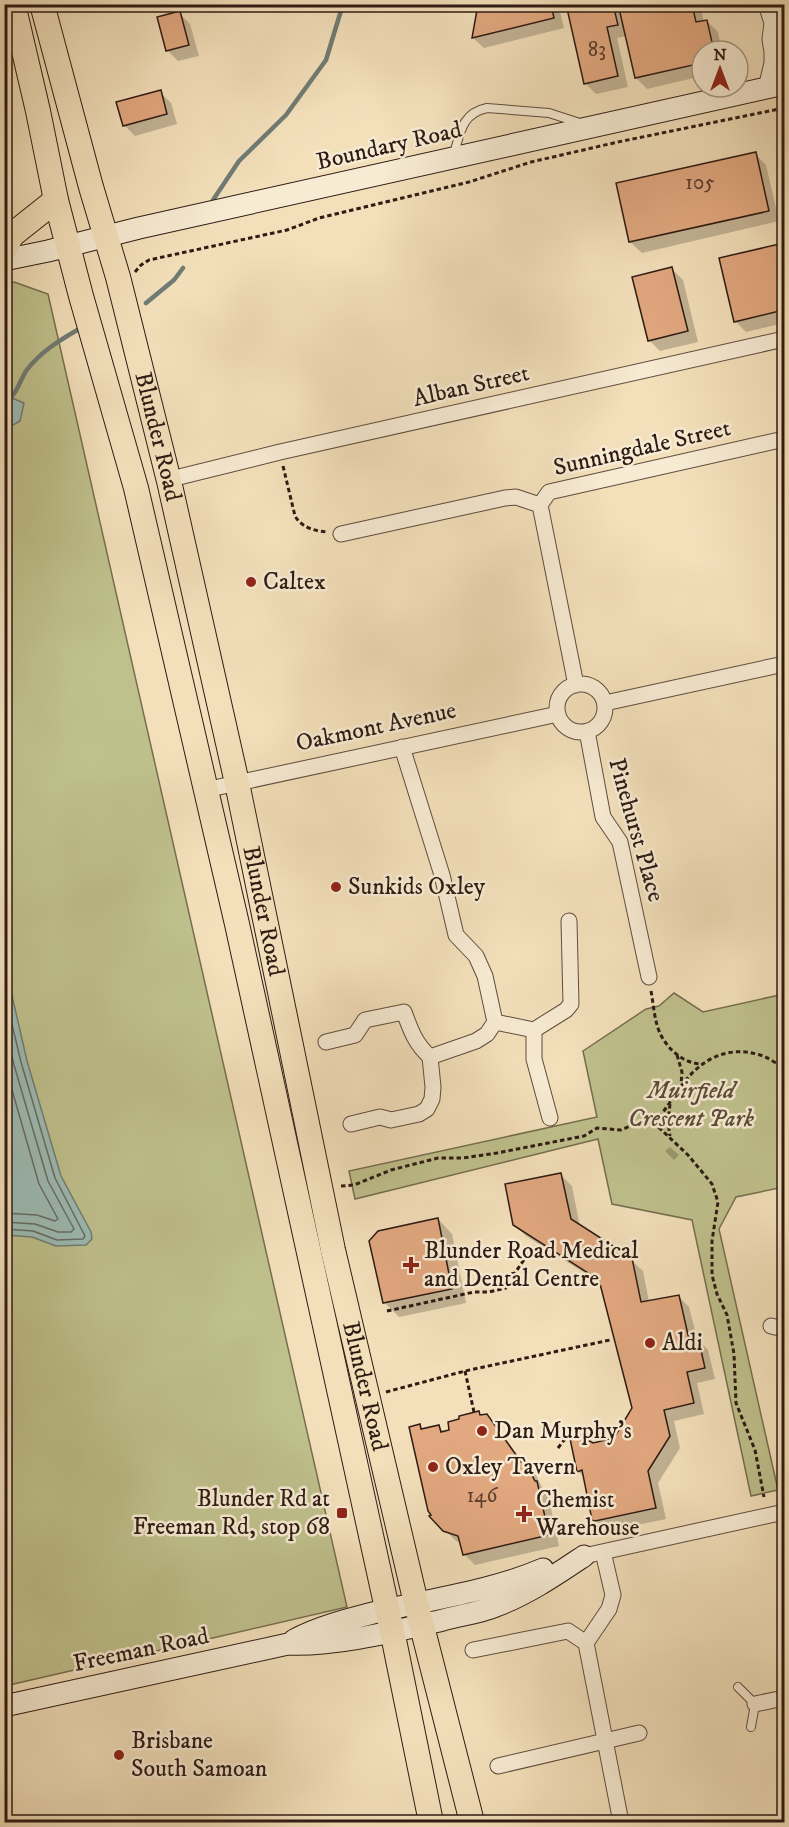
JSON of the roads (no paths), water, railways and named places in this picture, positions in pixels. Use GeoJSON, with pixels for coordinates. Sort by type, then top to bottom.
{"type":"FeatureCollection","features":[{"type":"Feature","properties":{"kind":"main road","name":"Blunder Road"},"geometry":{"type":"LineString","coordinates":[[13,4],[56,200],[136,488],[237,924],[431,1822]]}},
{"type":"Feature","properties":{"kind":"main road","name":"Blunder Road"},"geometry":{"type":"LineString","coordinates":[[42,4],[118,277],[169,481],[237,783],[333,1250],[419,1614],[472,1822]]}},
{"type":"Feature","properties":{"kind":"main road","name":"Boundary Road"},"geometry":{"type":"LineString","coordinates":[[4,260],[776,86]]}},
{"type":"Feature","properties":{"kind":"main road"},"geometry":{"type":"LineString","coordinates":[[4,250],[12,235],[56,200]]}},
{"type":"Feature","properties":{"kind":"main road"},"geometry":{"type":"LineString","coordinates":[[388,1621],[419,1614],[552,1565],[594,1554]]}},
{"type":"Feature","properties":{"kind":"main road","name":"Freeman Road"},"geometry":{"type":"LineString","coordinates":[[4,1706],[288,1644],[310,1631],[388,1621]]}},
{"type":"Feature","properties":{"kind":"street"},"geometry":{"type":"LineString","coordinates":[[766,4],[772,22],[784,41]]}},
{"type":"Feature","properties":{"kind":"street"},"geometry":{"type":"LineString","coordinates":[[772,22],[770,39],[776,86]]}},
{"type":"Feature","properties":{"kind":"street","name":"Alban Street"},"geometry":{"type":"LineString","coordinates":[[169,481],[280,452],[784,339]]}},
{"type":"Feature","properties":{"kind":"street","name":"Sunningdale Street"},"geometry":{"type":"LineString","coordinates":[[341,534],[506,498],[516,497],[540,505],[549,492],[784,439]]}},
{"type":"Feature","properties":{"kind":"street"},"geometry":{"type":"LineString","coordinates":[[540,505],[576,685]]}},
{"type":"Feature","properties":{"kind":"street"},"geometry":{"type":"LineString","coordinates":[[605,703],[784,664]]}},
{"type":"Feature","properties":{"kind":"street"},"geometry":{"type":"LineString","coordinates":[[576,685],[591,686],[602,696],[605,703],[603,718],[594,728],[587,731],[572,730],[561,721],[558,714],[558,706],[563,693],[576,685]]}},
{"type":"Feature","properties":{"kind":"street","name":"Oakmont Avenue"},"geometry":{"type":"LineString","coordinates":[[205,790],[558,714]]}},
{"type":"Feature","properties":{"kind":"street","name":"Pinehurst Place"},"geometry":{"type":"LineString","coordinates":[[587,731],[603,817],[620,842],[649,977]]}},
{"type":"Feature","properties":{"kind":"street"},"geometry":{"type":"LineString","coordinates":[[402,747],[442,875],[456,935],[476,956],[485,976],[495,1022],[487,1034],[476,1041],[430,1057]]}},
{"type":"Feature","properties":{"kind":"street"},"geometry":{"type":"LineString","coordinates":[[495,1022],[534,1030],[566,1010],[571,1004],[569,921]]}},
{"type":"Feature","properties":{"kind":"street"},"geometry":{"type":"LineString","coordinates":[[326,1042],[355,1035],[365,1020],[404,1012],[419,1047],[430,1057],[433,1087],[432,1099],[427,1109],[419,1114],[391,1120],[380,1117],[351,1124]]}},
{"type":"Feature","properties":{"kind":"street"},"geometry":{"type":"LineString","coordinates":[[534,1030],[534,1059],[550,1118]]}},
{"type":"Feature","properties":{"kind":"street"},"geometry":{"type":"LineString","coordinates":[[586,1643],[609,1610],[613,1595],[594,1554],[784,1512]]}},
{"type":"Feature","properties":{"kind":"street"},"geometry":{"type":"LineString","coordinates":[[473,1650],[568,1631],[586,1643],[621,1822]]}},
{"type":"Feature","properties":{"kind":"street"},"geometry":{"type":"LineString","coordinates":[[755,1704],[784,1698]]}},
{"type":"Feature","properties":{"kind":"street"},"geometry":{"type":"LineString","coordinates":[[498,1766],[639,1734]]}},
{"type":"Feature","properties":{"kind":"lane"},"geometry":{"type":"LineString","coordinates":[[453,158],[465,121],[471,114],[487,108],[549,113],[593,127]]}},
{"type":"Feature","properties":{"kind":"lane"},"geometry":{"type":"LineString","coordinates":[[738,1687],[755,1704],[751,1727]]}},
{"type":"Feature","properties":{"kind":"water"},"geometry":{"type":"Polygon","coordinates":[[[12,398],[24,403],[20,421],[5,430],[5,400],[12,398]]]}},
{"type":"Feature","properties":{"kind":"water"},"geometry":{"type":"Polygon","coordinates":[[[5,977],[11,991],[27,1061],[61,1176],[91,1232],[92,1239],[86,1245],[56,1246],[32,1237],[5,1235],[5,977]]]}},
{"type":"Feature","properties":{"kind":"waterway"},"geometry":{"type":"LineString","coordinates":[[213,200],[239,161],[286,115],[326,60],[343,4]]}},
{"type":"Feature","properties":{"kind":"waterway"},"geometry":{"type":"LineString","coordinates":[[146,303],[174,280],[183,268]]}},
{"type":"Feature","properties":{"kind":"waterway"},"geometry":{"type":"LineString","coordinates":[[4,402],[15,392],[26,371],[44,352],[79,329]]}},
{"type":"Feature","properties":{"kind":"place","name":"Caltex"},"geometry":{"type":"Point","coordinates":[251,582]}},
{"type":"Feature","properties":{"kind":"place","name":"Sunkids Oxley"},"geometry":{"type":"Point","coordinates":[336,887]}},
{"type":"Feature","properties":{"kind":"place","name":"Blunder Road Medical and Dental Centre"},"geometry":{"type":"Point","coordinates":[411,1265]}},
{"type":"Feature","properties":{"kind":"place","name":"Aldi"},"geometry":{"type":"Point","coordinates":[650,1343]}},
{"type":"Feature","properties":{"kind":"place","name":"Dan Murphy's"},"geometry":{"type":"Point","coordinates":[482,1431]}},
{"type":"Feature","properties":{"kind":"place","name":"Oxley Tavern"},"geometry":{"type":"Point","coordinates":[433,1467]}},
{"type":"Feature","properties":{"kind":"place","name":"Blunder Rd at Freeman Rd, stop 68"},"geometry":{"type":"Point","coordinates":[342,1513]}},
{"type":"Feature","properties":{"kind":"place","name":"Chemist Warehouse"},"geometry":{"type":"Point","coordinates":[524,1514]}},
{"type":"Feature","properties":{"kind":"place","name":"Brisbane South Samoan"},"geometry":{"type":"Point","coordinates":[119,1755]}},
{"type":"Feature","properties":{"kind":"park label","name":"Muirfield Crescent Park"},"geometry":{"type":"Point","coordinates":[691,1105]}}]}
